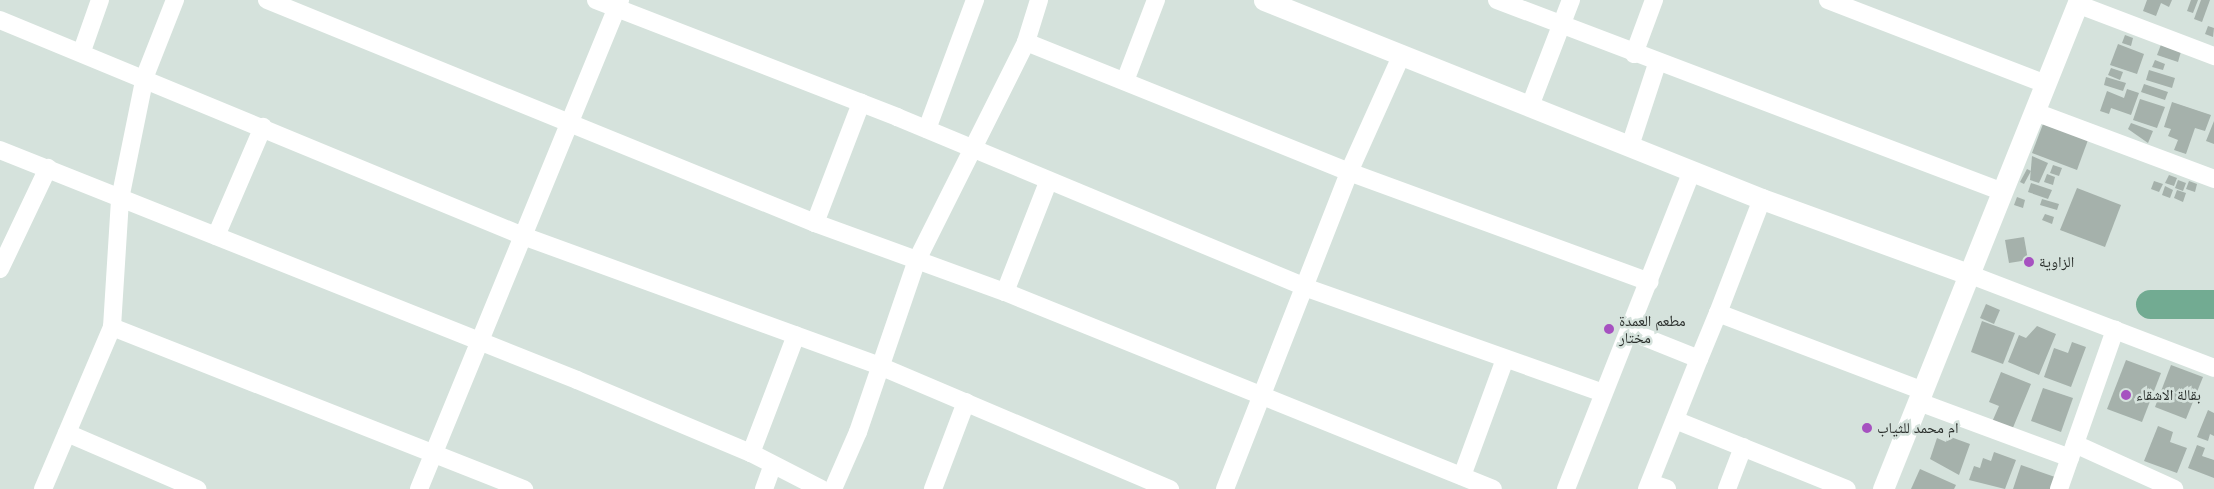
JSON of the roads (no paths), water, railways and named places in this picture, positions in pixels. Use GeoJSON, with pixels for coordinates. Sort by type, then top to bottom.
{"type":"FeatureCollection","features":[{"type":"Feature","properties":{"kind":"street"},"geometry":{"type":"LineString","coordinates":[[82,51],[100,0]]}},
{"type":"Feature","properties":{"kind":"street"},"geometry":{"type":"LineString","coordinates":[[43,489],[112,327],[120,199],[145,76],[175,0]]}},
{"type":"Feature","properties":{"kind":"street"},"geometry":{"type":"LineString","coordinates":[[267,0],[305,7],[815,223],[1005,292],[1493,489]]}},
{"type":"Feature","properties":{"kind":"street"},"geometry":{"type":"LineString","coordinates":[[596,0],[618,4],[927,129],[1048,182],[1307,288],[1601,392]]}},
{"type":"Feature","properties":{"kind":"street"},"geometry":{"type":"LineString","coordinates":[[927,129],[975,0]]}},
{"type":"Feature","properties":{"kind":"street"},"geometry":{"type":"LineString","coordinates":[[833,489],[882,367],[917,260],[1026,42],[1039,0]]}},
{"type":"Feature","properties":{"kind":"street"},"geometry":{"type":"LineString","coordinates":[[1125,81],[1156,0]]}},
{"type":"Feature","properties":{"kind":"street"},"geometry":{"type":"LineString","coordinates":[[1264,0],[1762,199],[1971,275],[2213,367]]}},
{"type":"Feature","properties":{"kind":"street"},"geometry":{"type":"LineString","coordinates":[[1497,0],[1658,64],[2003,192]]}},
{"type":"Feature","properties":{"kind":"street"},"geometry":{"type":"LineString","coordinates":[[1530,106],[1571,0]]}},
{"type":"Feature","properties":{"kind":"street"},"geometry":{"type":"LineString","coordinates":[[1634,54],[1654,0]]}},
{"type":"Feature","properties":{"kind":"street"},"geometry":{"type":"LineString","coordinates":[[1828,0],[2046,84]]}},
{"type":"Feature","properties":{"kind":"street"},"geometry":{"type":"LineString","coordinates":[[1883,489],[1971,275],[2078,2],[2214,56]]}},
{"type":"Feature","properties":{"kind":"street"},"geometry":{"type":"LineString","coordinates":[[419,489],[524,236],[568,120],[618,4]]}},
{"type":"Feature","properties":{"kind":"street"},"geometry":{"type":"LineString","coordinates":[[0,20],[145,76],[524,236],[882,367],[1170,489]]}},
{"type":"Feature","properties":{"kind":"street"},"geometry":{"type":"LineString","coordinates":[[1026,42],[1349,172],[1650,282]]}},
{"type":"Feature","properties":{"kind":"street"},"geometry":{"type":"LineString","coordinates":[[1225,489],[1307,288],[1349,172],[1402,54]]}},
{"type":"Feature","properties":{"kind":"street"},"geometry":{"type":"LineString","coordinates":[[1630,146],[1658,64]]}},
{"type":"Feature","properties":{"kind":"street"},"geometry":{"type":"LineString","coordinates":[[815,223],[861,103]]}},
{"type":"Feature","properties":{"kind":"street"},"geometry":{"type":"LineString","coordinates":[[2035,112],[2214,179]]}},
{"type":"Feature","properties":{"kind":"street"},"geometry":{"type":"LineString","coordinates":[[216,236],[263,127]]}},
{"type":"Feature","properties":{"kind":"street"},"geometry":{"type":"LineString","coordinates":[[0,150],[480,342],[751,454],[772,467],[821,489]]}},
{"type":"Feature","properties":{"kind":"street"},"geometry":{"type":"LineString","coordinates":[[0,269],[48,168]]}},
{"type":"Feature","properties":{"kind":"street"},"geometry":{"type":"LineString","coordinates":[[1566,489],[1601,392],[1650,282],[1692,171]]}},
{"type":"Feature","properties":{"kind":"street"},"geometry":{"type":"LineString","coordinates":[[1005,292],[1048,182]]}},
{"type":"Feature","properties":{"kind":"street"},"geometry":{"type":"LineString","coordinates":[[1667,489],[1649,486],[1762,199]]}},
{"type":"Feature","properties":{"kind":"street"},"geometry":{"type":"LineString","coordinates":[[1718,313],[1921,397],[2174,489]]}},
{"type":"Feature","properties":{"kind":"street"},"geometry":{"type":"LineString","coordinates":[[112,327],[433,455],[524,489]]}},
{"type":"Feature","properties":{"kind":"street"},"geometry":{"type":"LineString","coordinates":[[2059,489],[2115,330]]}},
{"type":"Feature","properties":{"kind":"street"},"geometry":{"type":"LineString","coordinates":[[1629,331],[1699,359]]}},
{"type":"Feature","properties":{"kind":"street"},"geometry":{"type":"LineString","coordinates":[[751,454],[796,335]]}},
{"type":"Feature","properties":{"kind":"street"},"geometry":{"type":"LineString","coordinates":[[1462,476],[1505,359]]}},
{"type":"Feature","properties":{"kind":"street"},"geometry":{"type":"LineString","coordinates":[[933,489],[966,402]]}},
{"type":"Feature","properties":{"kind":"street"},"geometry":{"type":"LineString","coordinates":[[1675,420],[1847,489]]}},
{"type":"Feature","properties":{"kind":"street"},"geometry":{"type":"LineString","coordinates":[[67,433],[197,489]]}},
{"type":"Feature","properties":{"kind":"street"},"geometry":{"type":"LineString","coordinates":[[1727,489],[1743,447]]}},
{"type":"Feature","properties":{"kind":"street"},"geometry":{"type":"LineString","coordinates":[[764,489],[772,467]]}},
{"type":"Feature","properties":{"kind":"waterway"},"geometry":{"type":"LineString","coordinates":[[2150,304],[2214,304]]}},
{"type":"Feature","properties":{"kind":"place","name":"الزاوية"},"geometry":{"type":"Point","coordinates":[2029,262]}},
{"type":"Feature","properties":{"kind":"place","name":"مطعم العمدة مختار"},"geometry":{"type":"Point","coordinates":[1609,329]}},
{"type":"Feature","properties":{"kind":"place","name":"بقالة الاشقاء"},"geometry":{"type":"Point","coordinates":[2126,395]}},
{"type":"Feature","properties":{"kind":"place","name":"ام محمد للثياب"},"geometry":{"type":"Point","coordinates":[1867,428]}}]}
